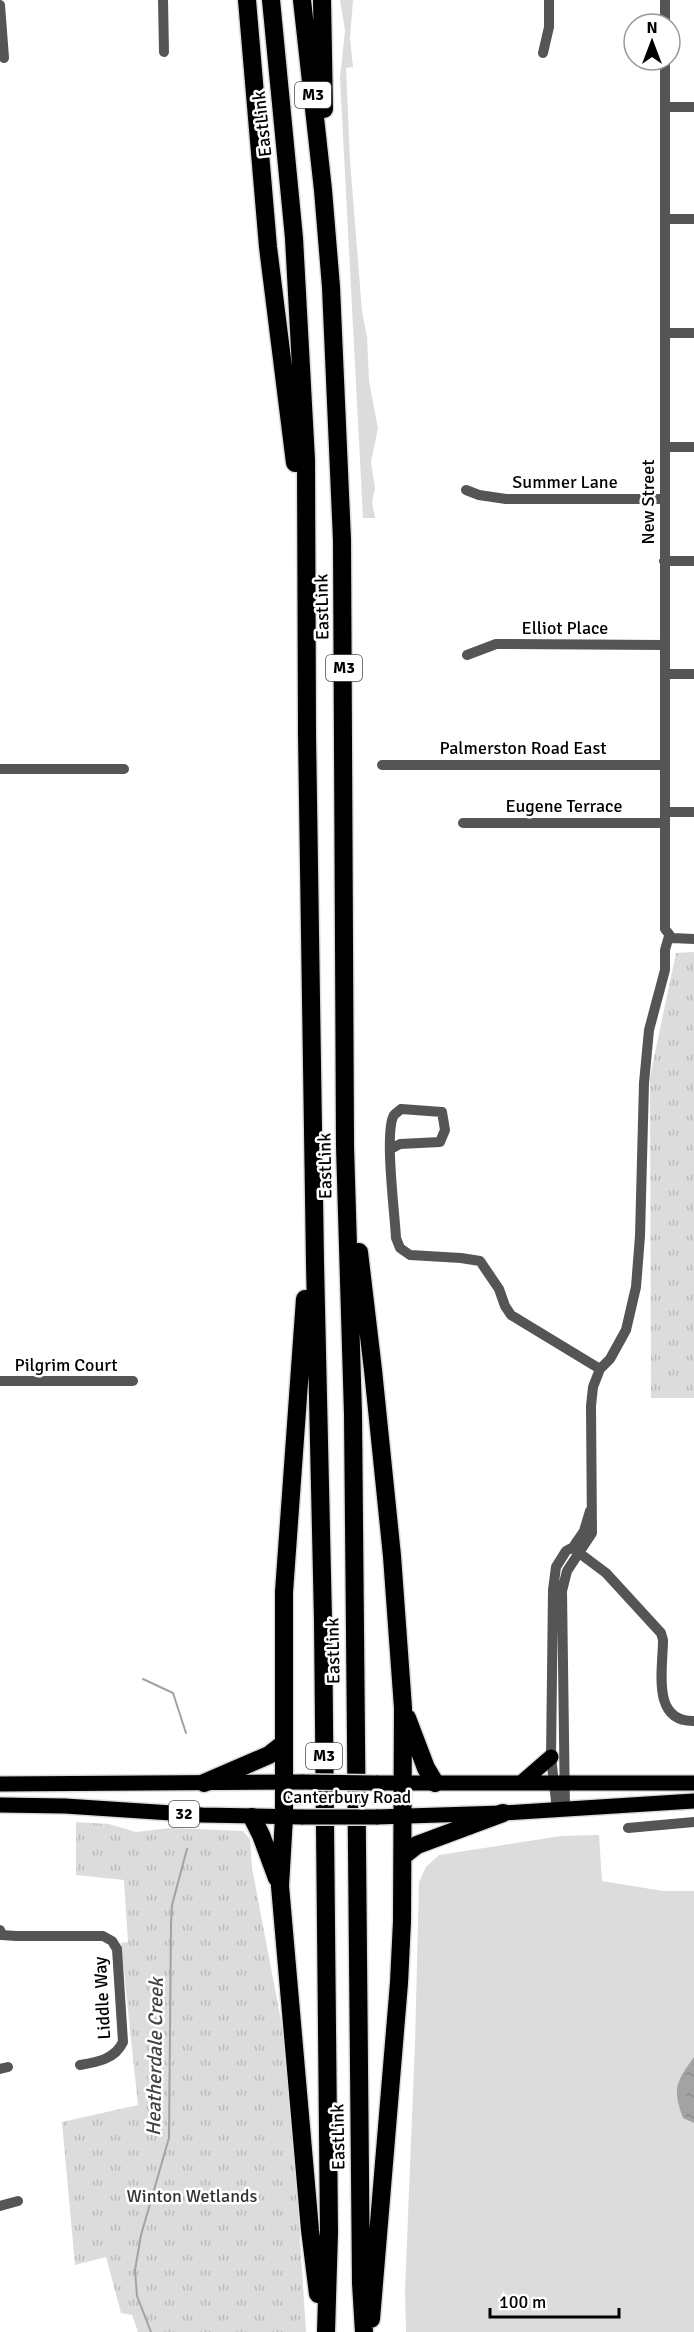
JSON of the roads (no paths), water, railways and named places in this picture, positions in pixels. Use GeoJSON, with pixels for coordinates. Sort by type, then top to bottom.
{"type":"FeatureCollection","features":[{"type":"Feature","properties":{"kind":"highway"},"geometry":{"type":"LineString","coordinates":[[234,0],[258,148]]}},
{"type":"Feature","properties":{"kind":"highway"},"geometry":{"type":"LineString","coordinates":[[247,0],[258,148],[306,557]]}},
{"type":"Feature","properties":{"kind":"highway","name":"EastLink"},"geometry":{"type":"LineString","coordinates":[[271,0],[287,158],[300,324],[306,460],[329,2232],[325,2332]]}},
{"type":"Feature","properties":{"kind":"highway","name":"EastLink"},"geometry":{"type":"LineString","coordinates":[[302,0],[324,190],[336,376],[342,540],[345,1146],[353,1414],[360,2235],[364,2332]]}},
{"type":"Feature","properties":{"kind":"highway"},"geometry":{"type":"LineString","coordinates":[[322,0],[324,190]]}},
{"type":"Feature","properties":{"kind":"highway"},"geometry":{"type":"LineString","coordinates":[[345,1146],[373,1370],[392,1556],[403,1708],[402,1921],[396,2037],[375,2289],[369,2332]]}},
{"type":"Feature","properties":{"kind":"highway"},"geometry":{"type":"LineString","coordinates":[[314,1180],[286,1551],[282,1637],[284,1816],[280,1886],[310,2230],[325,2332]]}},
{"type":"Feature","properties":{"kind":"highway"},"geometry":{"type":"LineString","coordinates":[[403,1708],[426,1768],[435,1783]]}},
{"type":"Feature","properties":{"kind":"highway"},"geometry":{"type":"LineString","coordinates":[[204,1783],[269,1755],[283,1744]]}},
{"type":"Feature","properties":{"kind":"highway"},"geometry":{"type":"LineString","coordinates":[[403,1856],[417,1845],[503,1814]]}},
{"type":"Feature","properties":{"kind":"highway"},"geometry":{"type":"LineString","coordinates":[[252,1817],[280,1886]]}},
{"type":"Feature","properties":{"kind":"main road"},"geometry":{"type":"LineString","coordinates":[[521,1783],[551,1757]]}},
{"type":"Feature","properties":{"kind":"main road","name":"Canterbury Road"},"geometry":{"type":"LineString","coordinates":[[0,1784],[694,1783]]}},
{"type":"Feature","properties":{"kind":"main road","name":"Canterbury Road"},"geometry":{"type":"LineString","coordinates":[[0,1805],[252,1817],[403,1817],[503,1814],[694,1801]]}},
{"type":"Feature","properties":{"kind":"street"},"geometry":{"type":"LineString","coordinates":[[163,0],[164,52]]}},
{"type":"Feature","properties":{"kind":"street"},"geometry":{"type":"LineString","coordinates":[[543,53],[549,27],[549,0]]}},
{"type":"Feature","properties":{"kind":"street"},"geometry":{"type":"LineString","coordinates":[[0,5],[3,58]]}},
{"type":"Feature","properties":{"kind":"street","name":"New Street"},"geometry":{"type":"LineString","coordinates":[[600,1369],[610,1359],[626,1329],[636,1287],[640,1236],[644,1083],[649,1030],[665,970],[665,950],[672,937],[665,929],[664,818],[665,72]]}},
{"type":"Feature","properties":{"kind":"street"},"geometry":{"type":"LineString","coordinates":[[665,107],[694,107]]}},
{"type":"Feature","properties":{"kind":"street"},"geometry":{"type":"LineString","coordinates":[[665,219],[694,219]]}},
{"type":"Feature","properties":{"kind":"street"},"geometry":{"type":"LineString","coordinates":[[665,333],[694,333]]}},
{"type":"Feature","properties":{"kind":"street"},"geometry":{"type":"LineString","coordinates":[[665,447],[694,447]]}},
{"type":"Feature","properties":{"kind":"street","name":"Summer Lane"},"geometry":{"type":"LineString","coordinates":[[466,490],[479,495],[506,499],[665,499]]}},
{"type":"Feature","properties":{"kind":"street"},"geometry":{"type":"LineString","coordinates":[[664,561],[694,561]]}},
{"type":"Feature","properties":{"kind":"street","name":"Elliot Place"},"geometry":{"type":"LineString","coordinates":[[467,655],[496,644],[665,645]]}},
{"type":"Feature","properties":{"kind":"street"},"geometry":{"type":"LineString","coordinates":[[665,674],[694,674]]}},
{"type":"Feature","properties":{"kind":"street","name":"Palmerston Road East"},"geometry":{"type":"LineString","coordinates":[[382,765],[665,765]]}},
{"type":"Feature","properties":{"kind":"street"},"geometry":{"type":"LineString","coordinates":[[0,769],[124,769]]}},
{"type":"Feature","properties":{"kind":"street","name":"Eugene Terrace"},"geometry":{"type":"LineString","coordinates":[[463,823],[664,818],[694,812]]}},
{"type":"Feature","properties":{"kind":"street"},"geometry":{"type":"LineString","coordinates":[[672,937],[694,939]]}},
{"type":"Feature","properties":{"kind":"street"},"geometry":{"type":"LineString","coordinates":[[391,1149],[400,1144],[440,1142],[445,1130],[442,1112],[401,1109],[394,1116],[390,1130],[391,1149],[396,1238],[400,1248],[410,1255],[461,1258],[480,1262],[499,1289],[505,1306],[512,1315],[600,1369],[593,1388],[591,1406],[592,1505],[567,1571],[562,1591],[558,1783],[561,1810]]}},
{"type":"Feature","properties":{"kind":"street","name":"Pilgrim Court"},"geometry":{"type":"LineString","coordinates":[[0,1381],[133,1381]]}},
{"type":"Feature","properties":{"kind":"street"},"geometry":{"type":"LineString","coordinates":[[558,1783],[551,1757],[553,1590],[556,1568],[566,1551],[576,1550],[606,1573],[661,1633],[664,1705],[673,1716],[685,1721],[694,1721]]}},
{"type":"Feature","properties":{"kind":"street"},"geometry":{"type":"LineString","coordinates":[[628,1828],[694,1822]]}},
{"type":"Feature","properties":{"kind":"street","name":"Liddle Way"},"geometry":{"type":"LineString","coordinates":[[1,1934],[103,1936],[112,1941],[117,1949],[123,2042],[118,2052],[108,2058],[80,2065]]}},
{"type":"Feature","properties":{"kind":"street"},"geometry":{"type":"LineString","coordinates":[[0,2205],[18,2201]]}},
{"type":"Feature","properties":{"kind":"water"},"geometry":{"type":"Polygon","coordinates":[[[694,2057],[694,2123],[683,2118],[677,2092],[680,2079],[694,2057]]]}},
{"type":"Feature","properties":{"kind":"waterway","name":"Heatherdale Creek"},"geometry":{"type":"LineString","coordinates":[[143,1679],[173,1693],[186,1733]]}},
{"type":"Feature","properties":{"kind":"waterway","name":"Heatherdale Creek"},"geometry":{"type":"LineString","coordinates":[[151,2332],[137,2296],[135,2270],[141,2235],[169,2138],[172,1905],[187,1849]]}},
{"type":"Feature","properties":{"kind":"park label","name":"Winton Wetlands"},"geometry":{"type":"Point","coordinates":[192,2196]}}]}
